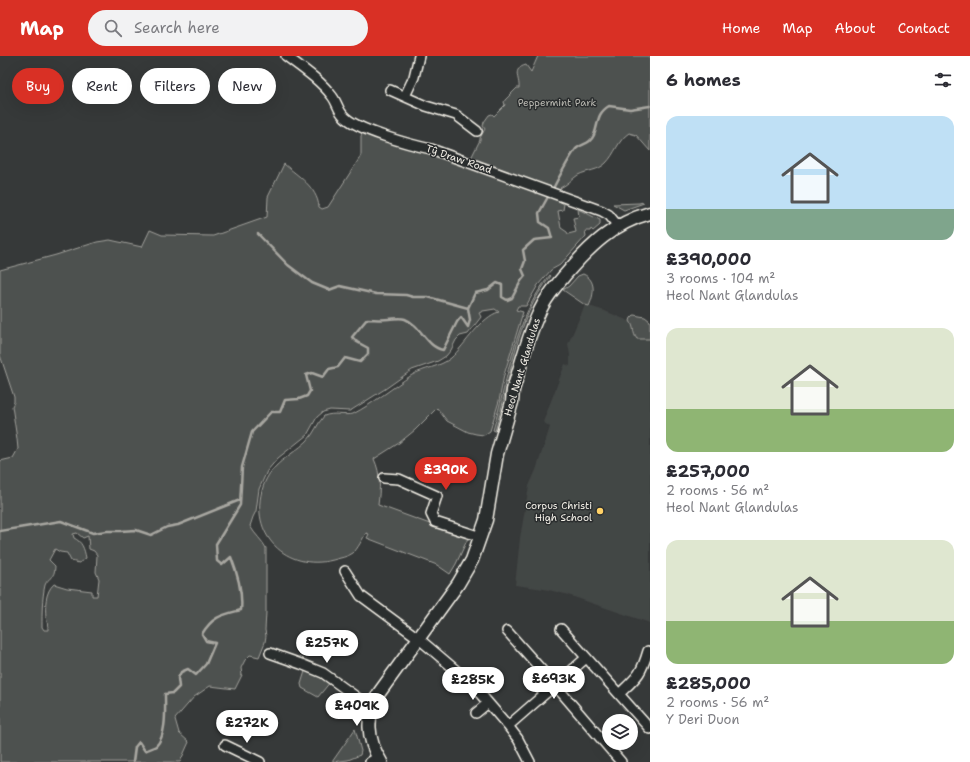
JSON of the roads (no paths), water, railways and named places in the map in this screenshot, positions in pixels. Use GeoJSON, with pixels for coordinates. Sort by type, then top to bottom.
{"type":"FeatureCollection","features":[{"type":"Feature","properties":{"kind":"street","name":"Tŷ Draw Road"},"geometry":{"type":"LineString","coordinates":[[286,56],[310,73],[332,96],[343,116],[359,127],[412,145],[431,149],[546,190],[606,213],[618,226]]}},
{"type":"Feature","properties":{"kind":"street"},"geometry":{"type":"LineString","coordinates":[[405,96],[414,77],[419,56]]}},
{"type":"Feature","properties":{"kind":"street"},"geometry":{"type":"LineString","coordinates":[[390,90],[426,106],[456,115],[477,131]]}},
{"type":"Feature","properties":{"kind":"street"},"geometry":{"type":"LineString","coordinates":[[618,226],[629,220],[650,213]]}},
{"type":"Feature","properties":{"kind":"street","name":"Heol Nant Glandulas"},"geometry":{"type":"LineString","coordinates":[[376,760],[369,731],[372,706],[379,693],[462,578],[472,560],[481,537],[486,520],[499,443],[512,402],[513,390],[538,315],[547,297],[580,257],[596,241],[618,226]]}},
{"type":"Feature","properties":{"kind":"street"},"geometry":{"type":"LineString","coordinates":[[384,478],[399,479],[437,496],[431,514],[435,522],[481,537]]}},
{"type":"Feature","properties":{"kind":"street"},"geometry":{"type":"LineString","coordinates":[[345,571],[361,596],[418,638],[463,676],[508,726],[518,739],[530,762]]}},
{"type":"Feature","properties":{"kind":"street"},"geometry":{"type":"LineString","coordinates":[[561,629],[650,730]]}},
{"type":"Feature","properties":{"kind":"street"},"geometry":{"type":"LineString","coordinates":[[507,631],[621,762]]}},
{"type":"Feature","properties":{"kind":"street"},"geometry":{"type":"LineString","coordinates":[[619,694],[638,676],[643,669],[648,651]]}},
{"type":"Feature","properties":{"kind":"street"},"geometry":{"type":"LineString","coordinates":[[270,653],[322,673],[366,704],[372,706]]}},
{"type":"Feature","properties":{"kind":"street"},"geometry":{"type":"LineString","coordinates":[[508,726],[586,658]]}},
{"type":"Feature","properties":{"kind":"street"},"geometry":{"type":"LineString","coordinates":[[476,714],[488,703]]}},
{"type":"Feature","properties":{"kind":"street"},"geometry":{"type":"LineString","coordinates":[[224,745],[260,762]]}},
{"type":"Feature","properties":{"kind":"waterway"},"geometry":{"type":"LineString","coordinates":[[552,191],[575,150],[589,142],[594,135],[598,119],[605,109],[609,106],[630,109],[650,106]]}},
{"type":"Feature","properties":{"kind":"waterway"},"geometry":{"type":"LineString","coordinates":[[133,762],[135,747],[139,742],[145,751],[156,746],[160,741],[165,722],[165,694],[173,693],[179,687],[178,678],[181,672],[188,669],[196,675],[206,664],[215,643],[206,641],[202,634],[206,628],[218,617],[241,610],[241,597],[236,570],[231,557],[222,565],[217,561],[216,544],[240,505],[242,467],[252,432],[271,412],[280,412],[285,400],[299,399],[307,396],[310,391],[306,375],[312,373],[323,377],[329,369],[338,367],[345,358],[360,362],[368,354],[368,348],[357,342],[352,337],[367,319],[405,319],[411,322],[432,345],[443,350],[461,317],[468,327],[470,320],[468,308],[475,293],[488,290],[497,283],[502,285],[502,297],[507,300],[512,298],[525,276],[522,269],[525,261],[523,250],[534,240],[552,238],[549,228],[540,222],[539,213],[549,195]]}},
{"type":"Feature","properties":{"kind":"waterway"},"geometry":{"type":"LineString","coordinates":[[258,234],[288,265],[312,283],[329,290],[340,286],[376,294],[428,297],[468,308]]}},
{"type":"Feature","properties":{"kind":"waterway"},"geometry":{"type":"LineString","coordinates":[[0,531],[61,521],[93,533],[136,530],[151,535],[167,527],[178,525],[240,500]]}},
{"type":"Feature","properties":{"kind":"place","name":"Corpus Christi High School"},"geometry":{"type":"Point","coordinates":[600,511]}},
{"type":"Feature","properties":{"kind":"park label","name":"Peppermint Park"},"geometry":{"type":"Point","coordinates":[557,102]}}]}
